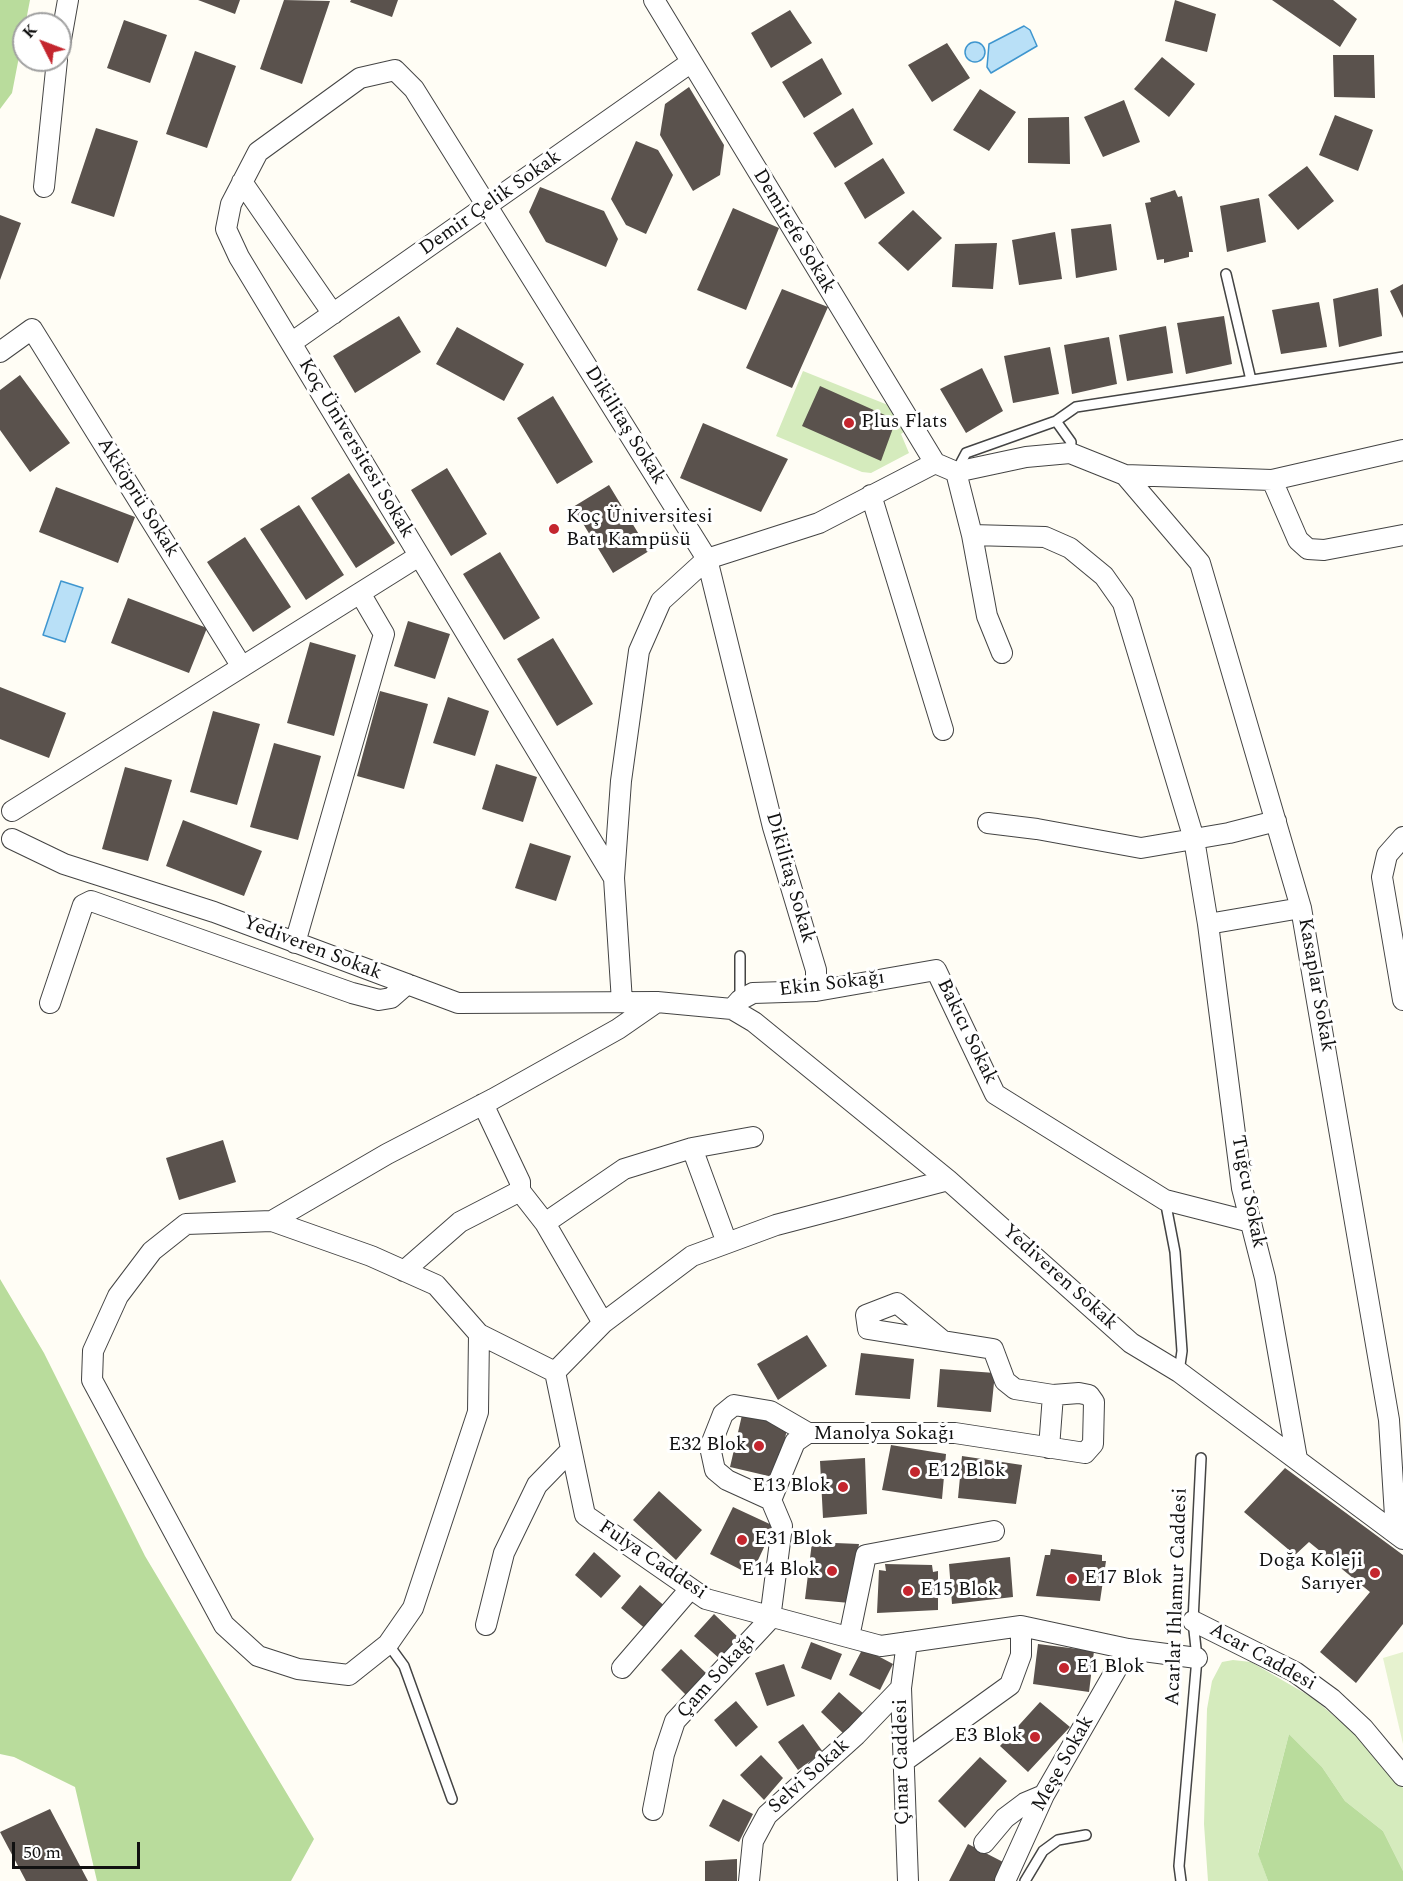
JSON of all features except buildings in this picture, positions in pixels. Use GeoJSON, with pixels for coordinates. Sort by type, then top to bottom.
{"type":"FeatureCollection","features":[{"type":"Feature","properties":{"kind":"street","name":"Demirefe Sokak"},"geometry":{"type":"LineString","coordinates":[[654,0],[690,63],[935,463]]}},
{"type":"Feature","properties":{"kind":"street","name":"Demir Çelik Sokak"},"geometry":{"type":"LineString","coordinates":[[291,343],[690,63]]}},
{"type":"Feature","properties":{"kind":"street","name":"Dikilitaş Sokak"},"geometry":{"type":"LineString","coordinates":[[395,70],[414,89],[707,559],[773,827],[816,970],[816,991]]}},
{"type":"Feature","properties":{"kind":"street","name":"Koç Üniversitesi Sokak"},"geometry":{"type":"LineString","coordinates":[[395,70],[360,78],[258,152],[231,204],[226,229],[239,257],[614,878]]}},
{"type":"Feature","properties":{"kind":"street"},"geometry":{"type":"LineString","coordinates":[[44,187],[56,72]]}},
{"type":"Feature","properties":{"kind":"street"},"geometry":{"type":"LineString","coordinates":[[242,182],[333,314]]}},
{"type":"Feature","properties":{"kind":"street","name":"Akköprü Sokak"},"geometry":{"type":"LineString","coordinates":[[0,352],[32,329],[242,667]]}},
{"type":"Feature","properties":{"kind":"street"},"geometry":{"type":"LineString","coordinates":[[622,1002],[614,878],[621,781],[639,651],[661,601],[707,559],[819,523],[935,463],[956,472],[1026,457],[1070,453],[1125,475],[1272,480],[1403,450]]}},
{"type":"Feature","properties":{"kind":"street"},"geometry":{"type":"LineString","coordinates":[[956,472],[972,535],[987,616],[1002,653]]}},
{"type":"Feature","properties":{"kind":"street","name":"Kasaplar Sokak"},"geometry":{"type":"LineString","coordinates":[[1125,475],[1200,563],[1301,908],[1389,1420],[1401,1534]]}},
{"type":"Feature","properties":{"kind":"street"},"geometry":{"type":"LineString","coordinates":[[1272,480],[1298,540],[1308,549],[1324,550],[1403,535]]}},
{"type":"Feature","properties":{"kind":"street"},"geometry":{"type":"LineString","coordinates":[[871,495],[943,729]]}},
{"type":"Feature","properties":{"kind":"street","name":"Tuğcu Sokak"},"geometry":{"type":"LineString","coordinates":[[972,535],[1045,537],[1070,548],[1104,576],[1123,603],[1194,839],[1208,924],[1242,1188],[1265,1278],[1297,1459]]}},
{"type":"Feature","properties":{"kind":"street"},"geometry":{"type":"LineString","coordinates":[[6,840],[18,833],[20,824],[6,811],[419,556]]}},
{"type":"Feature","properties":{"kind":"street"},"geometry":{"type":"LineString","coordinates":[[295,943],[384,634],[360,593]]}},
{"type":"Feature","properties":{"kind":"street"},"geometry":{"type":"LineString","coordinates":[[988,823],[1037,829],[1141,848],[1229,833],[1276,821]]}},
{"type":"Feature","properties":{"kind":"street"},"geometry":{"type":"LineString","coordinates":[[1403,837],[1387,855],[1382,877],[1403,999]]}},
{"type":"Feature","properties":{"kind":"street","name":"Yediveren Sokak"},"geometry":{"type":"LineString","coordinates":[[6,840],[64,864],[214,912],[458,1003],[736,1004],[754,1022],[948,1179],[1131,1342],[1179,1372],[1401,1534]]}},
{"type":"Feature","properties":{"kind":"street"},"geometry":{"type":"LineString","coordinates":[[50,1003],[83,905],[90,901],[352,993],[379,1000],[391,998],[407,984]]}},
{"type":"Feature","properties":{"kind":"street"},"geometry":{"type":"LineString","coordinates":[[1208,924],[1301,908]]}},
{"type":"Feature","properties":{"kind":"street","name":"Ekin Sokağı"},"geometry":{"type":"LineString","coordinates":[[736,1004],[753,993],[816,991],[936,970]]}},
{"type":"Feature","properties":{"kind":"street","name":"Bakıcı Sokak"},"geometry":{"type":"LineString","coordinates":[[936,970],[995,1094],[1165,1200]]}},
{"type":"Feature","properties":{"kind":"street"},"geometry":{"type":"LineString","coordinates":[[272,1221],[387,1154],[618,1029],[657,1002]]}},
{"type":"Feature","properties":{"kind":"street"},"geometry":{"type":"LineString","coordinates":[[483,1104],[520,1182],[520,1191],[545,1223],[603,1323]]}},
{"type":"Feature","properties":{"kind":"street"},"geometry":{"type":"LineString","coordinates":[[545,1223],[624,1169],[692,1148],[753,1137]]}},
{"type":"Feature","properties":{"kind":"street"},"geometry":{"type":"LineString","coordinates":[[692,1148],[727,1243]]}},
{"type":"Feature","properties":{"kind":"street"},"geometry":{"type":"LineString","coordinates":[[479,1334],[478,1412],[412,1608],[388,1644],[349,1674],[298,1669],[258,1656],[224,1625],[92,1380],[93,1351],[118,1296],[152,1251],[186,1224],[272,1221],[371,1256],[436,1285],[479,1334],[555,1372],[603,1323],[692,1256],[777,1225],[948,1179]]}},
{"type":"Feature","properties":{"kind":"street"},"geometry":{"type":"LineString","coordinates":[[404,1271],[460,1222],[520,1191]]}},
{"type":"Feature","properties":{"kind":"street"},"geometry":{"type":"LineString","coordinates":[[1165,1200],[1251,1222]]}},
{"type":"Feature","properties":{"kind":"street"},"geometry":{"type":"LineString","coordinates":[[943,1341],[993,1349],[1005,1381],[1016,1389],[1053,1395],[1049,1448]]}},
{"type":"Feature","properties":{"kind":"street","name":"Fulya Caddesi"},"geometry":{"type":"LineString","coordinates":[[555,1372],[585,1515],[706,1599],[770,1619],[881,1646],[1022,1626],[1128,1649],[1197,1658]]}},
{"type":"Feature","properties":{"kind":"street","name":"Manolya Sokağı"},"geometry":{"type":"LineString","coordinates":[[771,1500],[795,1442],[807,1433],[954,1433],[1085,1453],[1093,1443],[1094,1402],[1089,1395],[1079,1393],[1053,1395]]}},
{"type":"Feature","properties":{"kind":"street"},"geometry":{"type":"LineString","coordinates":[[770,1619],[782,1526],[771,1500],[727,1479],[715,1470],[710,1447],[723,1414],[734,1405],[770,1411],[807,1433]]}},
{"type":"Feature","properties":{"kind":"street"},"geometry":{"type":"LineString","coordinates":[[486,1625],[504,1553],[537,1485],[571,1450]]}},
{"type":"Feature","properties":{"kind":"street"},"geometry":{"type":"LineString","coordinates":[[849,1637],[866,1555],[994,1531]]}},
{"type":"Feature","properties":{"kind":"street"},"geometry":{"type":"LineString","coordinates":[[622,1668],[690,1588]]}},
{"type":"Feature","properties":{"kind":"street","name":"Çam Sokağı"},"geometry":{"type":"LineString","coordinates":[[653,1810],[664,1754],[675,1721],[770,1619]]}},
{"type":"Feature","properties":{"kind":"street","name":"Acar Caddesi"},"geometry":{"type":"LineString","coordinates":[[1193,1621],[1295,1672],[1332,1699],[1363,1728],[1403,1776]]}},
{"type":"Feature","properties":{"kind":"street"},"geometry":{"type":"LineString","coordinates":[[903,1762],[1010,1684],[1021,1655],[1022,1626]]}},
{"type":"Feature","properties":{"kind":"street","name":"Çınar Caddesi"},"geometry":{"type":"LineString","coordinates":[[906,1642],[901,1688],[908,1881]]}},
{"type":"Feature","properties":{"kind":"street","name":"Meşe Sokak"},"geometry":{"type":"LineString","coordinates":[[1005,1881],[1044,1795],[1128,1649]]}},
{"type":"Feature","properties":{"kind":"street","name":"Selvi Sokak"},"geometry":{"type":"LineString","coordinates":[[749,1881],[753,1841],[767,1815],[856,1735],[901,1688]]}},
{"type":"Feature","properties":{"kind":"street"},"geometry":{"type":"LineString","coordinates":[[984,1843],[1005,1818],[1024,1803],[1044,1795]]}},
{"type":"Feature","properties":{"kind":"lane"},"geometry":{"type":"LineString","coordinates":[[1226,274],[1251,380]]}},
{"type":"Feature","properties":{"kind":"lane"},"geometry":{"type":"LineString","coordinates":[[956,472],[966,453],[1056,420],[1076,407],[1403,357]]}},
{"type":"Feature","properties":{"kind":"lane"},"geometry":{"type":"LineString","coordinates":[[1056,420],[1071,442],[1070,453]]}},
{"type":"Feature","properties":{"kind":"lane"},"geometry":{"type":"LineString","coordinates":[[736,1004],[740,956]]}},
{"type":"Feature","properties":{"kind":"lane"},"geometry":{"type":"LineString","coordinates":[[1165,1200],[1175,1252],[1182,1351],[1179,1372]]}},
{"type":"Feature","properties":{"kind":"lane","name":"Acarlar Ihlamur Caddesi"},"geometry":{"type":"LineString","coordinates":[[1181,1881],[1179,1866],[1197,1658],[1193,1621],[1202,1458]]}},
{"type":"Feature","properties":{"kind":"lane"},"geometry":{"type":"LineString","coordinates":[[388,1644],[404,1666],[452,1799]]}},
{"type":"Feature","properties":{"kind":"lane"},"geometry":{"type":"LineString","coordinates":[[1025,1881],[1042,1851],[1058,1840],[1086,1835]]}},
{"type":"Feature","properties":{"kind":"green space"},"geometry":{"type":"Polygon","coordinates":[[[0,0],[30,0],[28,12],[12,12],[12,72],[16,72],[12,93],[0,109],[0,0]]]}},
{"type":"Feature","properties":{"kind":"green space"},"geometry":{"type":"Polygon","coordinates":[[[803,371],[893,407],[905,431],[901,434],[909,453],[871,473],[862,472],[776,436],[803,371]]]}},
{"type":"Feature","properties":{"kind":"green space"},"geometry":{"type":"Polygon","coordinates":[[[0,1279],[44,1353],[145,1556],[314,1839],[291,1881],[97,1881],[75,1787],[14,1757],[0,1754],[0,1279]]]}},
{"type":"Feature","properties":{"kind":"green space"},"geometry":{"type":"Polygon","coordinates":[[[1403,1652],[1403,1744],[1383,1658],[1403,1652]]]}},
{"type":"Feature","properties":{"kind":"green space"},"geometry":{"type":"Polygon","coordinates":[[[1233,1660],[1251,1662],[1313,1698],[1355,1734],[1403,1788],[1403,1871],[1383,1831],[1345,1801],[1322,1767],[1289,1734],[1258,1853],[1268,1881],[1208,1881],[1204,1824],[1207,1709],[1212,1681],[1222,1662],[1233,1660]]]}},
{"type":"Feature","properties":{"kind":"green space"},"geometry":{"type":"Polygon","coordinates":[[[1289,1734],[1322,1767],[1345,1801],[1383,1831],[1403,1871],[1403,1881],[1268,1881],[1258,1854],[1289,1734]]]}},
{"type":"Feature","properties":{"kind":"water"},"geometry":{"type":"Polygon","coordinates":[[[1024,26],[1030,30],[1037,46],[991,73],[987,67],[989,44],[1024,26]]]}},
{"type":"Feature","properties":{"kind":"water"},"geometry":{"type":"Polygon","coordinates":[[[975,42],[982,45],[985,52],[982,59],[975,62],[968,59],[965,52],[968,45],[975,42]]]}},
{"type":"Feature","properties":{"kind":"water"},"geometry":{"type":"Polygon","coordinates":[[[61,581],[83,588],[65,642],[43,635],[61,581]]]}},
{"type":"Feature","properties":{"kind":"place","name":"Plus Flats"},"geometry":{"type":"Point","coordinates":[849,423]}},
{"type":"Feature","properties":{"kind":"place","name":"Koç Üniversitesi Batı Kampüsü"},"geometry":{"type":"Point","coordinates":[554,529]}},
{"type":"Feature","properties":{"kind":"place","name":"E32 Blok"},"geometry":{"type":"Point","coordinates":[759,1446]}},
{"type":"Feature","properties":{"kind":"place","name":"E12 Blok"},"geometry":{"type":"Point","coordinates":[915,1472]}},
{"type":"Feature","properties":{"kind":"place","name":"E13 Blok"},"geometry":{"type":"Point","coordinates":[843,1487]}},
{"type":"Feature","properties":{"kind":"place","name":"E31 Blok"},"geometry":{"type":"Point","coordinates":[742,1540]}},
{"type":"Feature","properties":{"kind":"place","name":"E14 Blok"},"geometry":{"type":"Point","coordinates":[832,1571]}},
{"type":"Feature","properties":{"kind":"place","name":"Doğa Koleji Sarıyer"},"geometry":{"type":"Point","coordinates":[1375,1573]}},
{"type":"Feature","properties":{"kind":"place","name":"E17 Blok"},"geometry":{"type":"Point","coordinates":[1072,1579]}},
{"type":"Feature","properties":{"kind":"place","name":"E15 Blok"},"geometry":{"type":"Point","coordinates":[908,1591]}},
{"type":"Feature","properties":{"kind":"place","name":"E1 Blok"},"geometry":{"type":"Point","coordinates":[1064,1668]}},
{"type":"Feature","properties":{"kind":"place","name":"E3 Blok"},"geometry":{"type":"Point","coordinates":[1035,1737]}}]}
